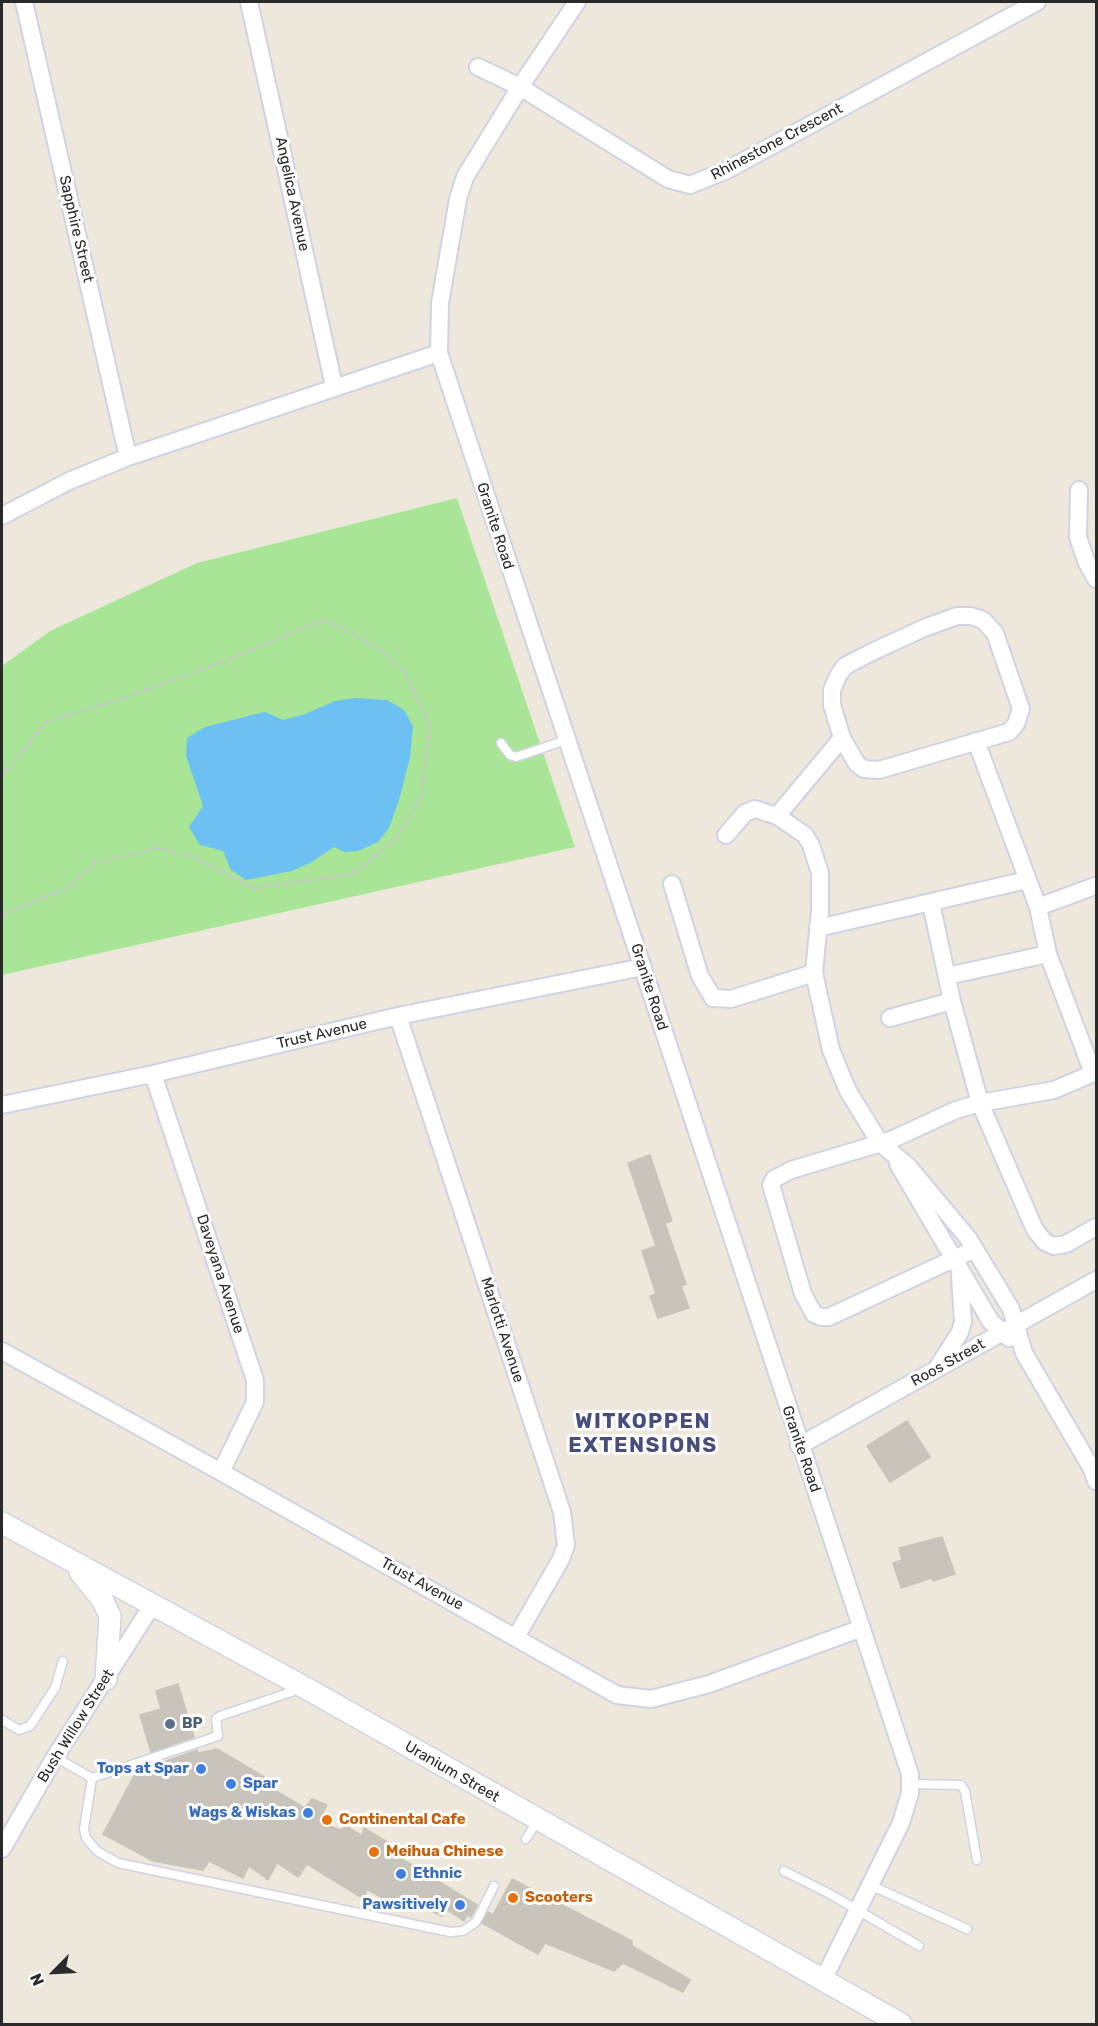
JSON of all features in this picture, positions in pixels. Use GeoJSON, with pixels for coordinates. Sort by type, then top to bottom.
{"type":"FeatureCollection","features":[{"type":"Feature","properties":{"kind":"street","name":"Sapphire Street"},"geometry":{"type":"LineString","coordinates":[[24,2],[128,457]]}},
{"type":"Feature","properties":{"kind":"street","name":"Angelica Avenue"},"geometry":{"type":"LineString","coordinates":[[249,2],[334,386]]}},
{"type":"Feature","properties":{"kind":"street","name":"Granite Road"},"geometry":{"type":"LineString","coordinates":[[577,2],[471,164],[458,199],[440,303],[439,353],[799,1446],[910,1774],[910,1784],[901,1823],[824,1980]]}},
{"type":"Feature","properties":{"kind":"street","name":"Rhinestone Crescent"},"geometry":{"type":"LineString","coordinates":[[478,67],[520,87],[668,179],[690,185],[727,170],[1036,2]]}},
{"type":"Feature","properties":{"kind":"street"},"geometry":{"type":"LineString","coordinates":[[2,516],[69,481],[128,457],[334,386],[439,353]]}},
{"type":"Feature","properties":{"kind":"street"},"geometry":{"type":"LineString","coordinates":[[1079,490],[1078,537],[1086,561],[1096,579]]}},
{"type":"Feature","properties":{"kind":"street"},"geometry":{"type":"LineString","coordinates":[[957,616],[971,616],[983,620],[995,633],[1021,709],[1016,724],[1009,732],[871,771],[856,764],[842,738],[832,705],[832,690],[845,666],[924,628],[957,616]]}},
{"type":"Feature","properties":{"kind":"street"},"geometry":{"type":"LineString","coordinates":[[777,816],[842,738]]}},
{"type":"Feature","properties":{"kind":"street"},"geometry":{"type":"LineString","coordinates":[[975,1249],[956,1265],[829,1317],[814,1314],[808,1305],[771,1185],[774,1179],[791,1170],[880,1143],[956,1110],[980,1103],[1054,1090],[1095,1072],[1048,954],[1038,907],[976,741]]}},
{"type":"Feature","properties":{"kind":"street"},"geometry":{"type":"LineString","coordinates":[[726,836],[750,810],[777,816],[804,835],[817,856],[818,928],[814,973],[831,1050],[848,1091],[880,1143],[908,1166],[975,1249],[1011,1309],[1010,1329],[1092,1469],[1096,1481]]}},
{"type":"Feature","properties":{"kind":"street"},"geometry":{"type":"LineString","coordinates":[[818,928],[1027,880]]}},
{"type":"Feature","properties":{"kind":"street"},"geometry":{"type":"LineString","coordinates":[[672,884],[700,976],[712,998],[731,999],[814,973]]}},
{"type":"Feature","properties":{"kind":"street"},"geometry":{"type":"LineString","coordinates":[[1038,907],[1095,886]]}},
{"type":"Feature","properties":{"kind":"street"},"geometry":{"type":"LineString","coordinates":[[931,903],[952,1001],[980,1103],[1035,1230],[1045,1242],[1054,1246],[1066,1244],[1096,1227]]}},
{"type":"Feature","properties":{"kind":"street"},"geometry":{"type":"LineString","coordinates":[[947,976],[1048,954]]}},
{"type":"Feature","properties":{"kind":"street","name":"Trust Avenue"},"geometry":{"type":"LineString","coordinates":[[2,1105],[153,1074],[398,1016],[643,967]]}},
{"type":"Feature","properties":{"kind":"street"},"geometry":{"type":"LineString","coordinates":[[890,1018],[952,1001]]}},
{"type":"Feature","properties":{"kind":"street","name":"Marlotti Avenue"},"geometry":{"type":"LineString","coordinates":[[398,1016],[562,1512],[566,1545],[516,1637]]}},
{"type":"Feature","properties":{"kind":"street","name":"Daveyana Avenue"},"geometry":{"type":"LineString","coordinates":[[153,1074],[255,1380],[255,1402],[221,1472]]}},
{"type":"Feature","properties":{"kind":"street"},"geometry":{"type":"LineString","coordinates":[[895,1157],[903,1176],[991,1322],[1010,1329]]}},
{"type":"Feature","properties":{"kind":"street"},"geometry":{"type":"LineString","coordinates":[[935,1370],[956,1340],[963,1322],[956,1265]]}},
{"type":"Feature","properties":{"kind":"street","name":"Roos Street"},"geometry":{"type":"LineString","coordinates":[[799,1446],[1096,1280]]}},
{"type":"Feature","properties":{"kind":"street","name":"Trust Avenue"},"geometry":{"type":"LineString","coordinates":[[2,1351],[617,1695],[651,1699],[709,1684],[862,1629]]}},
{"type":"Feature","properties":{"kind":"street","name":"Uranium Street"},"geometry":{"type":"LineString","coordinates":[[2,1523],[69,1562],[153,1604],[304,1687],[532,1830],[824,1980],[901,2025]]}},
{"type":"Feature","properties":{"kind":"street"},"geometry":{"type":"LineString","coordinates":[[69,1562],[91,1583],[110,1616],[105,1679]]}},
{"type":"Feature","properties":{"kind":"street","name":"Bush Willow Street"},"geometry":{"type":"LineString","coordinates":[[2,1849],[153,1604]]}},
{"type":"Feature","properties":{"kind":"lane"},"geometry":{"type":"LineString","coordinates":[[501,743],[510,755],[516,757],[566,740]]}},
{"type":"Feature","properties":{"kind":"lane"},"geometry":{"type":"LineString","coordinates":[[2,1720],[19,1730],[30,1726],[55,1688],[63,1661]]}},
{"type":"Feature","properties":{"kind":"lane"},"geometry":{"type":"LineString","coordinates":[[56,1758],[92,1778],[218,1736],[216,1719],[220,1716],[304,1687]]}},
{"type":"Feature","properties":{"kind":"lane"},"geometry":{"type":"LineString","coordinates":[[92,1778],[84,1829],[86,1838],[97,1851],[118,1863],[450,1932],[463,1931],[476,1922],[494,1886]]}},
{"type":"Feature","properties":{"kind":"lane"},"geometry":{"type":"LineString","coordinates":[[910,1784],[961,1785],[965,1791],[977,1860]]}},
{"type":"Feature","properties":{"kind":"lane"},"geometry":{"type":"LineString","coordinates":[[784,1871],[858,1910],[919,1946]]}},
{"type":"Feature","properties":{"kind":"lane"},"geometry":{"type":"LineString","coordinates":[[870,1885],[967,1929]]}},
{"type":"Feature","properties":{"kind":"path"},"geometry":{"type":"LineString","coordinates":[[2,776],[46,722],[121,699],[222,662],[324,619],[381,650],[404,671],[430,726],[421,797],[394,841],[353,874],[254,888],[194,857],[156,848],[94,863],[71,886],[2,915]]}},
{"type":"Feature","properties":{"kind":"green space"},"geometry":{"type":"Polygon","coordinates":[[[457,498],[575,847],[2,975],[2,666],[50,631],[197,563],[457,498]]]}},
{"type":"Feature","properties":{"kind":"water"},"geometry":{"type":"Polygon","coordinates":[[[355,698],[387,700],[404,710],[413,726],[410,758],[399,800],[389,828],[378,842],[358,851],[345,852],[334,847],[310,863],[292,871],[246,880],[231,870],[223,851],[200,845],[189,827],[203,806],[186,756],[187,738],[205,727],[252,715],[265,712],[283,720],[305,714],[335,701],[355,698]]]}},
{"type":"Feature","properties":{"kind":"building"},"geometry":{"type":"Polygon","coordinates":[[[650,1155],[672,1221],[665,1223],[686,1284],[681,1286],[689,1308],[658,1318],[650,1296],[656,1294],[642,1251],[656,1246],[628,1163],[650,1155]]]}},
{"type":"Feature","properties":{"kind":"building"},"geometry":{"type":"Polygon","coordinates":[[[907,1421],[930,1457],[890,1482],[867,1446],[907,1421]]]}},
{"type":"Feature","properties":{"kind":"building"},"geometry":{"type":"Polygon","coordinates":[[[942,1537],[955,1574],[933,1581],[932,1578],[901,1588],[893,1563],[902,1560],[899,1548],[942,1537]]]}},
{"type":"Feature","properties":{"kind":"building"},"geometry":{"type":"Polygon","coordinates":[[[178,1684],[194,1737],[151,1752],[140,1715],[161,1709],[156,1691],[178,1684]]]}},
{"type":"Feature","properties":{"kind":"building"},"geometry":{"type":"Polygon","coordinates":[[[217,1749],[264,1777],[262,1783],[305,1808],[312,1799],[327,1805],[318,1822],[341,1830],[346,1826],[362,1836],[364,1828],[392,1845],[389,1851],[477,1905],[471,1917],[467,1915],[464,1921],[446,1909],[442,1916],[419,1905],[415,1908],[393,1897],[392,1904],[367,1889],[364,1899],[307,1864],[298,1877],[277,1863],[268,1880],[249,1866],[243,1878],[209,1861],[203,1870],[153,1861],[103,1834],[136,1772],[197,1750],[198,1753],[217,1749]]]}},
{"type":"Feature","properties":{"kind":"building"},"geometry":{"type":"Polygon","coordinates":[[[512,1879],[632,1941],[632,1946],[690,1980],[683,1992],[623,1963],[614,1971],[545,1943],[538,1954],[482,1923],[488,1912],[493,1915],[512,1879]]]}},
{"type":"Feature","properties":{"kind":"place","name":"BP"},"geometry":{"type":"Point","coordinates":[170,1724]}},
{"type":"Feature","properties":{"kind":"place","name":"Tops at Spar"},"geometry":{"type":"Point","coordinates":[201,1769]}},
{"type":"Feature","properties":{"kind":"place","name":"Spar"},"geometry":{"type":"Point","coordinates":[231,1784]}},
{"type":"Feature","properties":{"kind":"place","name":"Wags & Wiskas"},"geometry":{"type":"Point","coordinates":[308,1813]}},
{"type":"Feature","properties":{"kind":"place","name":"Continental Cafe"},"geometry":{"type":"Point","coordinates":[327,1820]}},
{"type":"Feature","properties":{"kind":"place","name":"Meihua Chinese"},"geometry":{"type":"Point","coordinates":[374,1852]}},
{"type":"Feature","properties":{"kind":"place","name":"Ethnic"},"geometry":{"type":"Point","coordinates":[401,1874]}},
{"type":"Feature","properties":{"kind":"place","name":"Scooters"},"geometry":{"type":"Point","coordinates":[513,1898]}},
{"type":"Feature","properties":{"kind":"place","name":"Pawsitively"},"geometry":{"type":"Point","coordinates":[460,1905]}},
{"type":"Feature","properties":{"kind":"district","name":"WITKOPPEN EXTENSIONS"},"geometry":{"type":"Point","coordinates":[643,1434]}}]}
